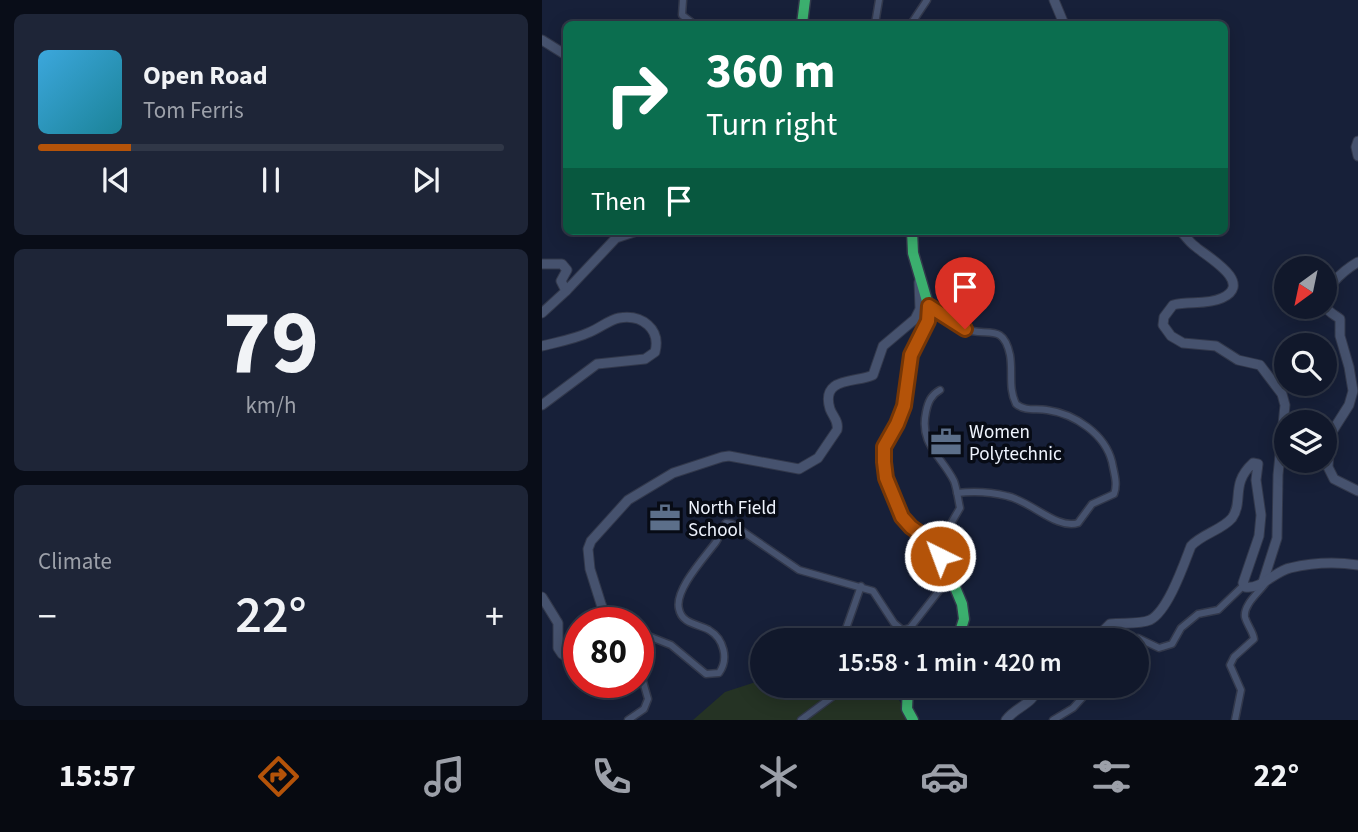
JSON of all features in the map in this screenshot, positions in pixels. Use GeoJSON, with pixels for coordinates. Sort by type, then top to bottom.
{"type":"FeatureCollection","features":[{"type":"Feature","properties":{"kind":"highway"},"geometry":{"type":"LineString","coordinates":[[802,21],[805,0]]}},
{"type":"Feature","properties":{"kind":"highway"},"geometry":{"type":"LineString","coordinates":[[912,235],[913,253],[929,306],[928,321],[911,355],[904,406],[884,447],[884,462],[886,478],[902,517],[932,542],[949,573],[961,604],[964,619],[961,628]]}},
{"type":"Feature","properties":{"kind":"highway"},"geometry":{"type":"LineString","coordinates":[[907,698],[907,709],[913,720]]}},
{"type":"Feature","properties":{"kind":"street"},"geometry":{"type":"LineString","coordinates":[[683,0],[682,15],[690,21]]}},
{"type":"Feature","properties":{"kind":"street"},"geometry":{"type":"LineString","coordinates":[[876,21],[879,0]]}},
{"type":"Feature","properties":{"kind":"street"},"geometry":{"type":"LineString","coordinates":[[913,21],[927,0]]}},
{"type":"Feature","properties":{"kind":"street"},"geometry":{"type":"LineString","coordinates":[[1054,0],[1064,21]]}},
{"type":"Feature","properties":{"kind":"street"},"geometry":{"type":"LineString","coordinates":[[542,40],[563,53]]}},
{"type":"Feature","properties":{"kind":"street"},"geometry":{"type":"LineString","coordinates":[[1358,141],[1358,156]]}},
{"type":"Feature","properties":{"kind":"street"},"geometry":{"type":"LineString","coordinates":[[542,313],[566,292],[616,238],[625,235]]}},
{"type":"Feature","properties":{"kind":"street"},"geometry":{"type":"LineString","coordinates":[[1185,235],[1224,267],[1230,274],[1232,287],[1230,292],[1219,299],[1173,305],[1164,317],[1163,325],[1167,332],[1182,343],[1216,346],[1238,360],[1260,365],[1283,399],[1277,538],[1267,580],[1246,610],[1246,618],[1254,635],[1252,643],[1233,657],[1230,665],[1241,690],[1235,720]]}},
{"type":"Feature","properties":{"kind":"street"},"geometry":{"type":"LineString","coordinates":[[1358,262],[1344,269],[1335,279],[1328,291],[1325,305],[1340,319],[1340,336],[1353,391],[1349,405],[1330,435],[1328,467],[1334,479],[1358,491]]}},
{"type":"Feature","properties":{"kind":"street"},"geometry":{"type":"LineString","coordinates":[[542,264],[562,264],[567,270],[561,281],[566,292]]}},
{"type":"Feature","properties":{"kind":"street"},"geometry":{"type":"LineString","coordinates":[[602,607],[590,569],[588,549],[591,541],[609,524],[620,508],[635,495],[673,473],[712,458],[729,456],[799,469],[813,462],[837,430],[838,425],[829,405],[833,388],[849,379],[864,379],[873,375],[883,346],[915,319],[920,309],[919,275]]}},
{"type":"Feature","properties":{"kind":"street"},"geometry":{"type":"LineString","coordinates":[[929,306],[965,329],[991,331],[1003,338],[1010,358],[1011,391],[1016,404],[1028,410],[1060,413],[1090,430],[1107,449],[1116,486],[1114,494],[1095,502],[1078,523],[1068,525],[1061,524],[1040,510],[1009,496],[976,491],[957,493]]}},
{"type":"Feature","properties":{"kind":"street"},"geometry":{"type":"LineString","coordinates":[[542,346],[585,334],[608,322],[626,318],[646,322],[651,327],[657,344],[651,357],[597,364],[589,368],[542,405]]}},
{"type":"Feature","properties":{"kind":"street"},"geometry":{"type":"LineString","coordinates":[[936,549],[960,508],[955,483],[929,443],[924,429],[927,405],[940,390]]}},
{"type":"Feature","properties":{"kind":"street"},"geometry":{"type":"LineString","coordinates":[[1106,628],[1110,624],[1148,621],[1156,615],[1191,546],[1196,540],[1231,519],[1235,511],[1239,480],[1253,463],[1258,464],[1256,490],[1261,515],[1259,536],[1244,584],[1218,610],[1198,614],[1181,628],[1172,644],[1159,648],[1149,643]]}},
{"type":"Feature","properties":{"kind":"street"},"geometry":{"type":"LineString","coordinates":[[654,638],[671,645],[706,674],[719,673],[725,661],[725,652],[720,642],[711,631],[690,623],[680,613],[678,601],[726,523],[732,524],[802,571],[861,586],[876,593],[898,628],[910,628],[942,587],[949,573]]}},
{"type":"Feature","properties":{"kind":"street"},"geometry":{"type":"LineString","coordinates":[[1244,584],[1245,587],[1254,588],[1290,568],[1358,565]]}},
{"type":"Feature","properties":{"kind":"street"},"geometry":{"type":"LineString","coordinates":[[846,628],[861,586]]}},
{"type":"Feature","properties":{"kind":"street"},"geometry":{"type":"LineString","coordinates":[[542,597],[558,623],[558,648],[563,655]]}},
{"type":"Feature","properties":{"kind":"street"},"geometry":{"type":"LineString","coordinates":[[628,720],[644,709],[648,698]]}},
{"type":"Feature","properties":{"kind":"street"},"geometry":{"type":"LineString","coordinates":[[801,720],[831,698]]}},
{"type":"Feature","properties":{"kind":"street"},"geometry":{"type":"LineString","coordinates":[[1006,720],[1034,698]]}},
{"type":"Feature","properties":{"kind":"street"},"geometry":{"type":"LineString","coordinates":[[1053,720],[1073,708],[1082,698]]}},
{"type":"Feature","properties":{"kind":"green space"},"geometry":{"type":"Polygon","coordinates":[[[750,684],[750,698],[897,698],[907,720],[693,720],[725,692],[750,684]]]}},
{"type":"Feature","properties":{"kind":"place","name":"Women Polytechnic"},"geometry":{"type":"Point","coordinates":[946,442]}},
{"type":"Feature","properties":{"kind":"place","name":"North Field School"},"geometry":{"type":"Point","coordinates":[665,518]}},
{"type":"Feature","properties":{"kind":"route"},"geometry":{"type":"LineString","coordinates":[[940,556],[932,542],[902,517],[886,478],[884,447],[904,406],[911,355],[928,321],[929,306],[965,329]]}}]}
